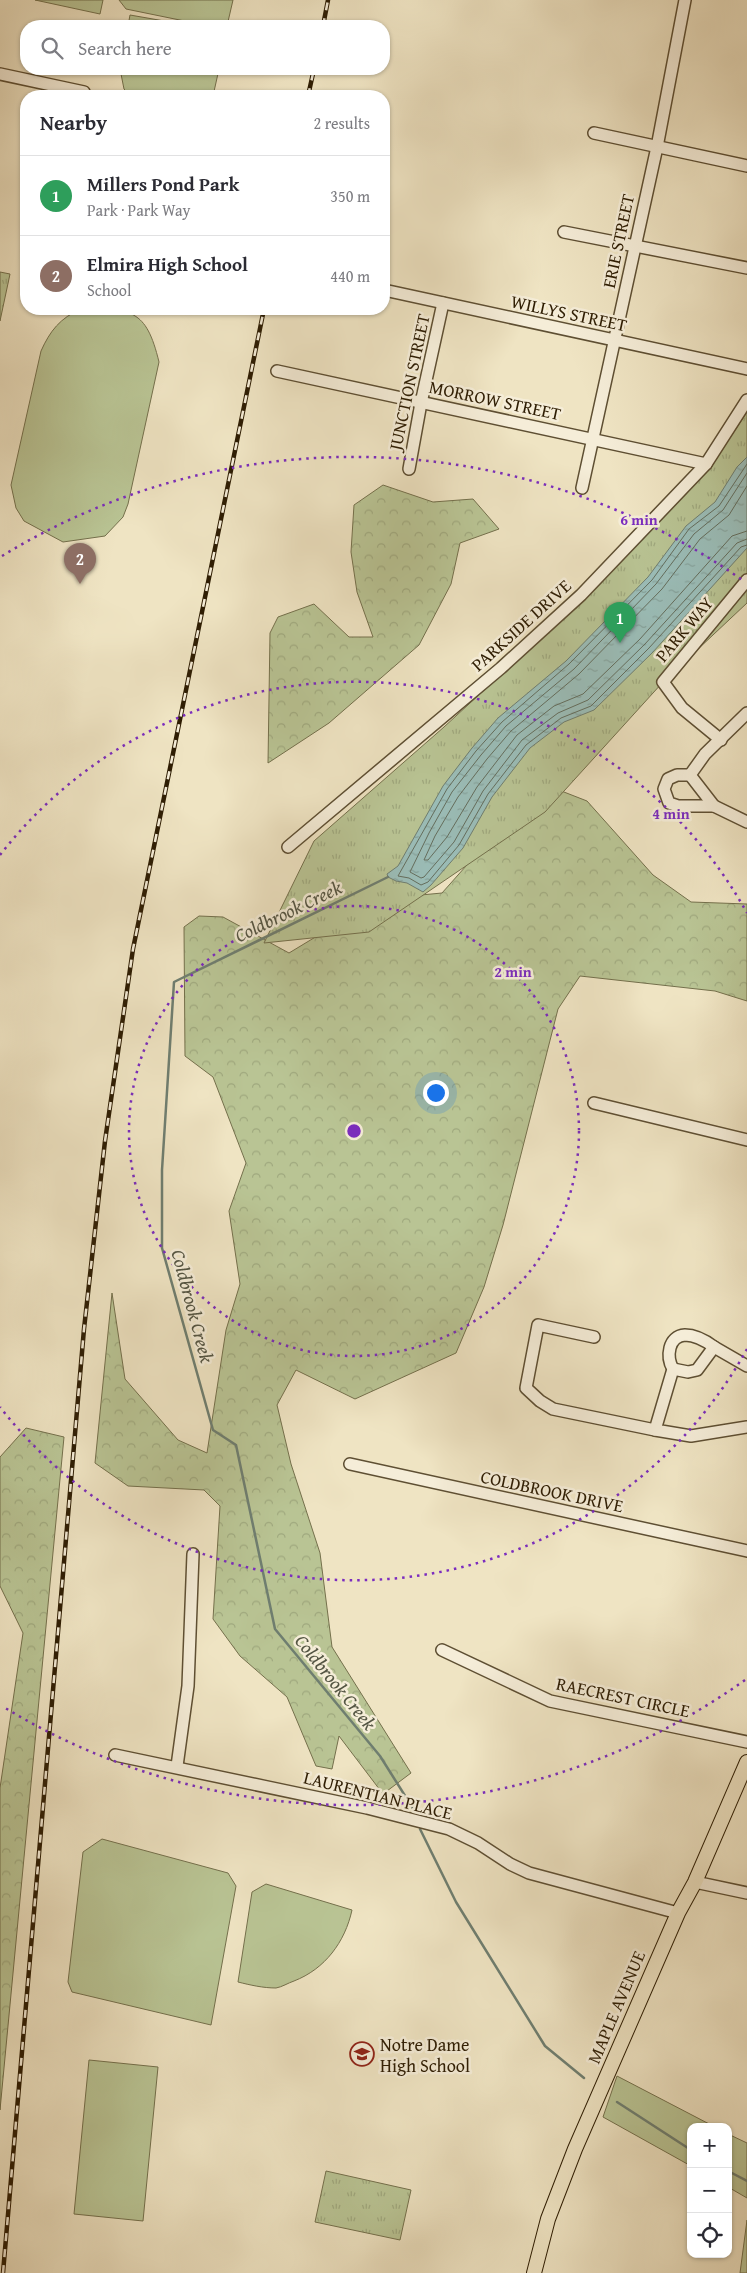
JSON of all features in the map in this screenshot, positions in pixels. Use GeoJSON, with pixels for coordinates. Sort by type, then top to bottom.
{"type":"FeatureCollection","features":[{"type":"Feature","properties":{"kind":"main road","name":"MAPLE AVENUE"},"geometry":{"type":"LineString","coordinates":[[534,2273],[548,2219],[576,2149],[678,1913],[694,1882],[747,1762]]}},
{"type":"Feature","properties":{"kind":"street","name":"ERIE STREET"},"geometry":{"type":"LineString","coordinates":[[582,488],[615,341],[633,245],[657,147],[685,0]]}},
{"type":"Feature","properties":{"kind":"street"},"geometry":{"type":"LineString","coordinates":[[0,74],[75,90]]}},
{"type":"Feature","properties":{"kind":"street"},"geometry":{"type":"LineString","coordinates":[[594,133],[747,166]]}},
{"type":"Feature","properties":{"kind":"street"},"geometry":{"type":"LineString","coordinates":[[564,232],[747,268]]}},
{"type":"Feature","properties":{"kind":"street","name":"WILLYS STREET"},"geometry":{"type":"LineString","coordinates":[[390,291],[747,369]]}},
{"type":"Feature","properties":{"kind":"street","name":"JUNCTION STREET"},"geometry":{"type":"LineString","coordinates":[[409,469],[421,402],[444,303]]}},
{"type":"Feature","properties":{"kind":"street","name":"MORROW STREET"},"geometry":{"type":"LineString","coordinates":[[277,371],[706,464]]}},
{"type":"Feature","properties":{"kind":"street","name":"PARKSIDE DRIVE"},"geometry":{"type":"LineString","coordinates":[[288,847],[501,668],[581,595],[706,464],[747,400]]}},
{"type":"Feature","properties":{"kind":"street","name":"PARK WAY"},"geometry":{"type":"LineString","coordinates":[[720,740],[682,708],[663,682],[747,580]]}},
{"type":"Feature","properties":{"kind":"street"},"geometry":{"type":"LineString","coordinates":[[690,775],[704,754],[747,713]]}},
{"type":"Feature","properties":{"kind":"street"},"geometry":{"type":"LineString","coordinates":[[690,775],[677,775],[668,779],[664,788],[670,803],[678,806],[714,806],[747,822]]}},
{"type":"Feature","properties":{"kind":"street"},"geometry":{"type":"LineString","coordinates":[[690,775],[714,806]]}},
{"type":"Feature","properties":{"kind":"street"},"geometry":{"type":"LineString","coordinates":[[594,1103],[747,1140]]}},
{"type":"Feature","properties":{"kind":"street"},"geometry":{"type":"LineString","coordinates":[[594,1337],[538,1325],[526,1388],[540,1402],[553,1409],[655,1430],[691,1436],[747,1427]]}},
{"type":"Feature","properties":{"kind":"street"},"geometry":{"type":"LineString","coordinates":[[655,1430],[673,1369],[668,1354],[671,1345],[677,1338],[684,1335],[696,1336],[747,1366]]}},
{"type":"Feature","properties":{"kind":"street"},"geometry":{"type":"LineString","coordinates":[[673,1369],[688,1372],[697,1370],[714,1347]]}},
{"type":"Feature","properties":{"kind":"street","name":"COLDBROOK DRIVE"},"geometry":{"type":"LineString","coordinates":[[350,1464],[747,1551]]}},
{"type":"Feature","properties":{"kind":"street"},"geometry":{"type":"LineString","coordinates":[[177,1766],[188,1686],[193,1554]]}},
{"type":"Feature","properties":{"kind":"street","name":"RAECREST CIRCLE"},"geometry":{"type":"LineString","coordinates":[[442,1650],[550,1701],[747,1742]]}},
{"type":"Feature","properties":{"kind":"street","name":"LAURENTIAN PLACE"},"geometry":{"type":"LineString","coordinates":[[115,1755],[177,1766],[367,1808],[449,1829],[478,1843],[510,1864],[529,1872],[678,1913]]}},
{"type":"Feature","properties":{"kind":"street"},"geometry":{"type":"LineString","coordinates":[[694,1882],[747,1893]]}},
{"type":"Feature","properties":{"kind":"green space"},"geometry":{"type":"Polygon","coordinates":[[[35,0],[103,0],[100,14],[35,0]]]}},
{"type":"Feature","properties":{"kind":"green space"},"geometry":{"type":"Polygon","coordinates":[[[119,0],[233,0],[228,20],[180,20],[126,9],[119,0]]]}},
{"type":"Feature","properties":{"kind":"green space"},"geometry":{"type":"Polygon","coordinates":[[[130,15],[159,20],[129,20],[130,15]]]}},
{"type":"Feature","properties":{"kind":"green space"},"geometry":{"type":"Polygon","coordinates":[[[121,75],[218,75],[214,90],[124,89],[121,75]]]}},
{"type":"Feature","properties":{"kind":"green space"},"geometry":{"type":"Polygon","coordinates":[[[0,272],[10,274],[0,321],[0,272]]]}},
{"type":"Feature","properties":{"kind":"green space"},"geometry":{"type":"Polygon","coordinates":[[[70,315],[134,315],[148,331],[159,362],[128,504],[123,517],[105,536],[63,542],[24,521],[16,508],[11,485],[41,351],[56,326],[70,315]]]}},
{"type":"Feature","properties":{"kind":"green space"},"geometry":{"type":"Polygon","coordinates":[[[747,412],[747,603],[663,682],[545,812],[369,932],[264,943],[314,841],[444,727],[581,601],[711,466],[747,412]]]}},
{"type":"Feature","properties":{"kind":"green space"},"geometry":{"type":"Polygon","coordinates":[[[383,485],[433,502],[473,499],[499,529],[460,543],[451,584],[419,645],[329,723],[268,763],[270,633],[278,617],[314,604],[349,637],[373,637],[357,592],[351,552],[354,505],[383,485]]]}},
{"type":"Feature","properties":{"kind":"green space"},"geometry":{"type":"Polygon","coordinates":[[[546,785],[587,801],[653,875],[691,902],[747,904],[747,1001],[715,991],[580,976],[558,1009],[503,1225],[484,1287],[456,1353],[355,1399],[296,1370],[277,1405],[291,1464],[320,1553],[332,1647],[411,1773],[383,1794],[339,1736],[332,1769],[316,1766],[287,1697],[240,1656],[213,1619],[220,1506],[204,1490],[128,1486],[95,1463],[112,1293],[125,1379],[178,1440],[207,1453],[226,1330],[240,1284],[229,1211],[246,1163],[213,1077],[185,1056],[184,927],[199,916],[223,917],[289,953],[365,907],[389,898],[442,893],[531,793],[546,785]]]}},
{"type":"Feature","properties":{"kind":"green space"},"geometry":{"type":"Polygon","coordinates":[[[26,1428],[64,1437],[0,2110],[0,1788],[23,1633],[0,1586],[0,1457],[26,1428]]]}},
{"type":"Feature","properties":{"kind":"green space"},"geometry":{"type":"Polygon","coordinates":[[[102,1839],[228,1873],[236,1886],[211,2025],[72,1992],[68,1982],[83,1852],[102,1839]]]}},
{"type":"Feature","properties":{"kind":"green space"},"geometry":{"type":"Polygon","coordinates":[[[266,1884],[352,1910],[349,1922],[339,1943],[324,1962],[305,1976],[276,1988],[238,1982],[252,1892],[266,1884]]]}},
{"type":"Feature","properties":{"kind":"green space"},"geometry":{"type":"Polygon","coordinates":[[[89,2060],[158,2067],[143,2221],[74,2214],[89,2060]]]}},
{"type":"Feature","properties":{"kind":"green space"},"geometry":{"type":"Polygon","coordinates":[[[617,2076],[707,2123],[687,2123],[687,2164],[603,2117],[617,2076]]]}},
{"type":"Feature","properties":{"kind":"green space"},"geometry":{"type":"Polygon","coordinates":[[[732,2136],[747,2143],[747,2198],[732,2189],[732,2136]]]}},
{"type":"Feature","properties":{"kind":"green space"},"geometry":{"type":"Polygon","coordinates":[[[326,2171],[411,2190],[400,2240],[315,2222],[326,2171]]]}},
{"type":"Feature","properties":{"kind":"green space"},"geometry":{"type":"Polygon","coordinates":[[[747,2220],[747,2273],[740,2273],[747,2220]]]}},
{"type":"Feature","properties":{"kind":"water"},"geometry":{"type":"Polygon","coordinates":[[[747,457],[747,548],[653,652],[594,710],[564,722],[530,748],[492,797],[463,848],[431,885],[423,892],[407,883],[388,877],[387,874],[398,866],[443,786],[472,748],[498,718],[566,661],[648,577],[686,526],[715,502],[737,467],[747,457]]]}},
{"type":"Feature","properties":{"kind":"waterway","name":"Coldbrook Creek"},"geometry":{"type":"LineString","coordinates":[[388,877],[174,982],[162,1170],[162,1248],[213,1430],[236,1445],[275,1629],[380,1756],[414,1810]]}},
{"type":"Feature","properties":{"kind":"waterway","name":"Coldbrook Creek"},"geometry":{"type":"LineString","coordinates":[[420,1829],[456,1902],[545,2046],[584,2078]]}},
{"type":"Feature","properties":{"kind":"waterway","name":"Coldbrook Creek"},"geometry":{"type":"LineString","coordinates":[[617,2102],[687,2147]]}},
{"type":"Feature","properties":{"kind":"waterway","name":"Coldbrook Creek"},"geometry":{"type":"LineString","coordinates":[[732,2173],[747,2181]]}},
{"type":"Feature","properties":{"kind":"railway"},"geometry":{"type":"LineString","coordinates":[[324,20],[328,0]]}},
{"type":"Feature","properties":{"kind":"railway"},"geometry":{"type":"LineString","coordinates":[[309,90],[313,75]]}},
{"type":"Feature","properties":{"kind":"railway"},"geometry":{"type":"LineString","coordinates":[[3,2273],[84,1329],[105,1141],[133,949],[263,315]]}},
{"type":"Feature","properties":{"kind":"place","name":"Elmira High School"},"geometry":{"type":"Point","coordinates":[80,584]}},
{"type":"Feature","properties":{"kind":"place","name":"Millers Pond Park"},"geometry":{"type":"Point","coordinates":[620,643]}},
{"type":"Feature","properties":{"kind":"place","name":"Notre Dame High School"},"geometry":{"type":"Point","coordinates":[362,2054]}}]}
